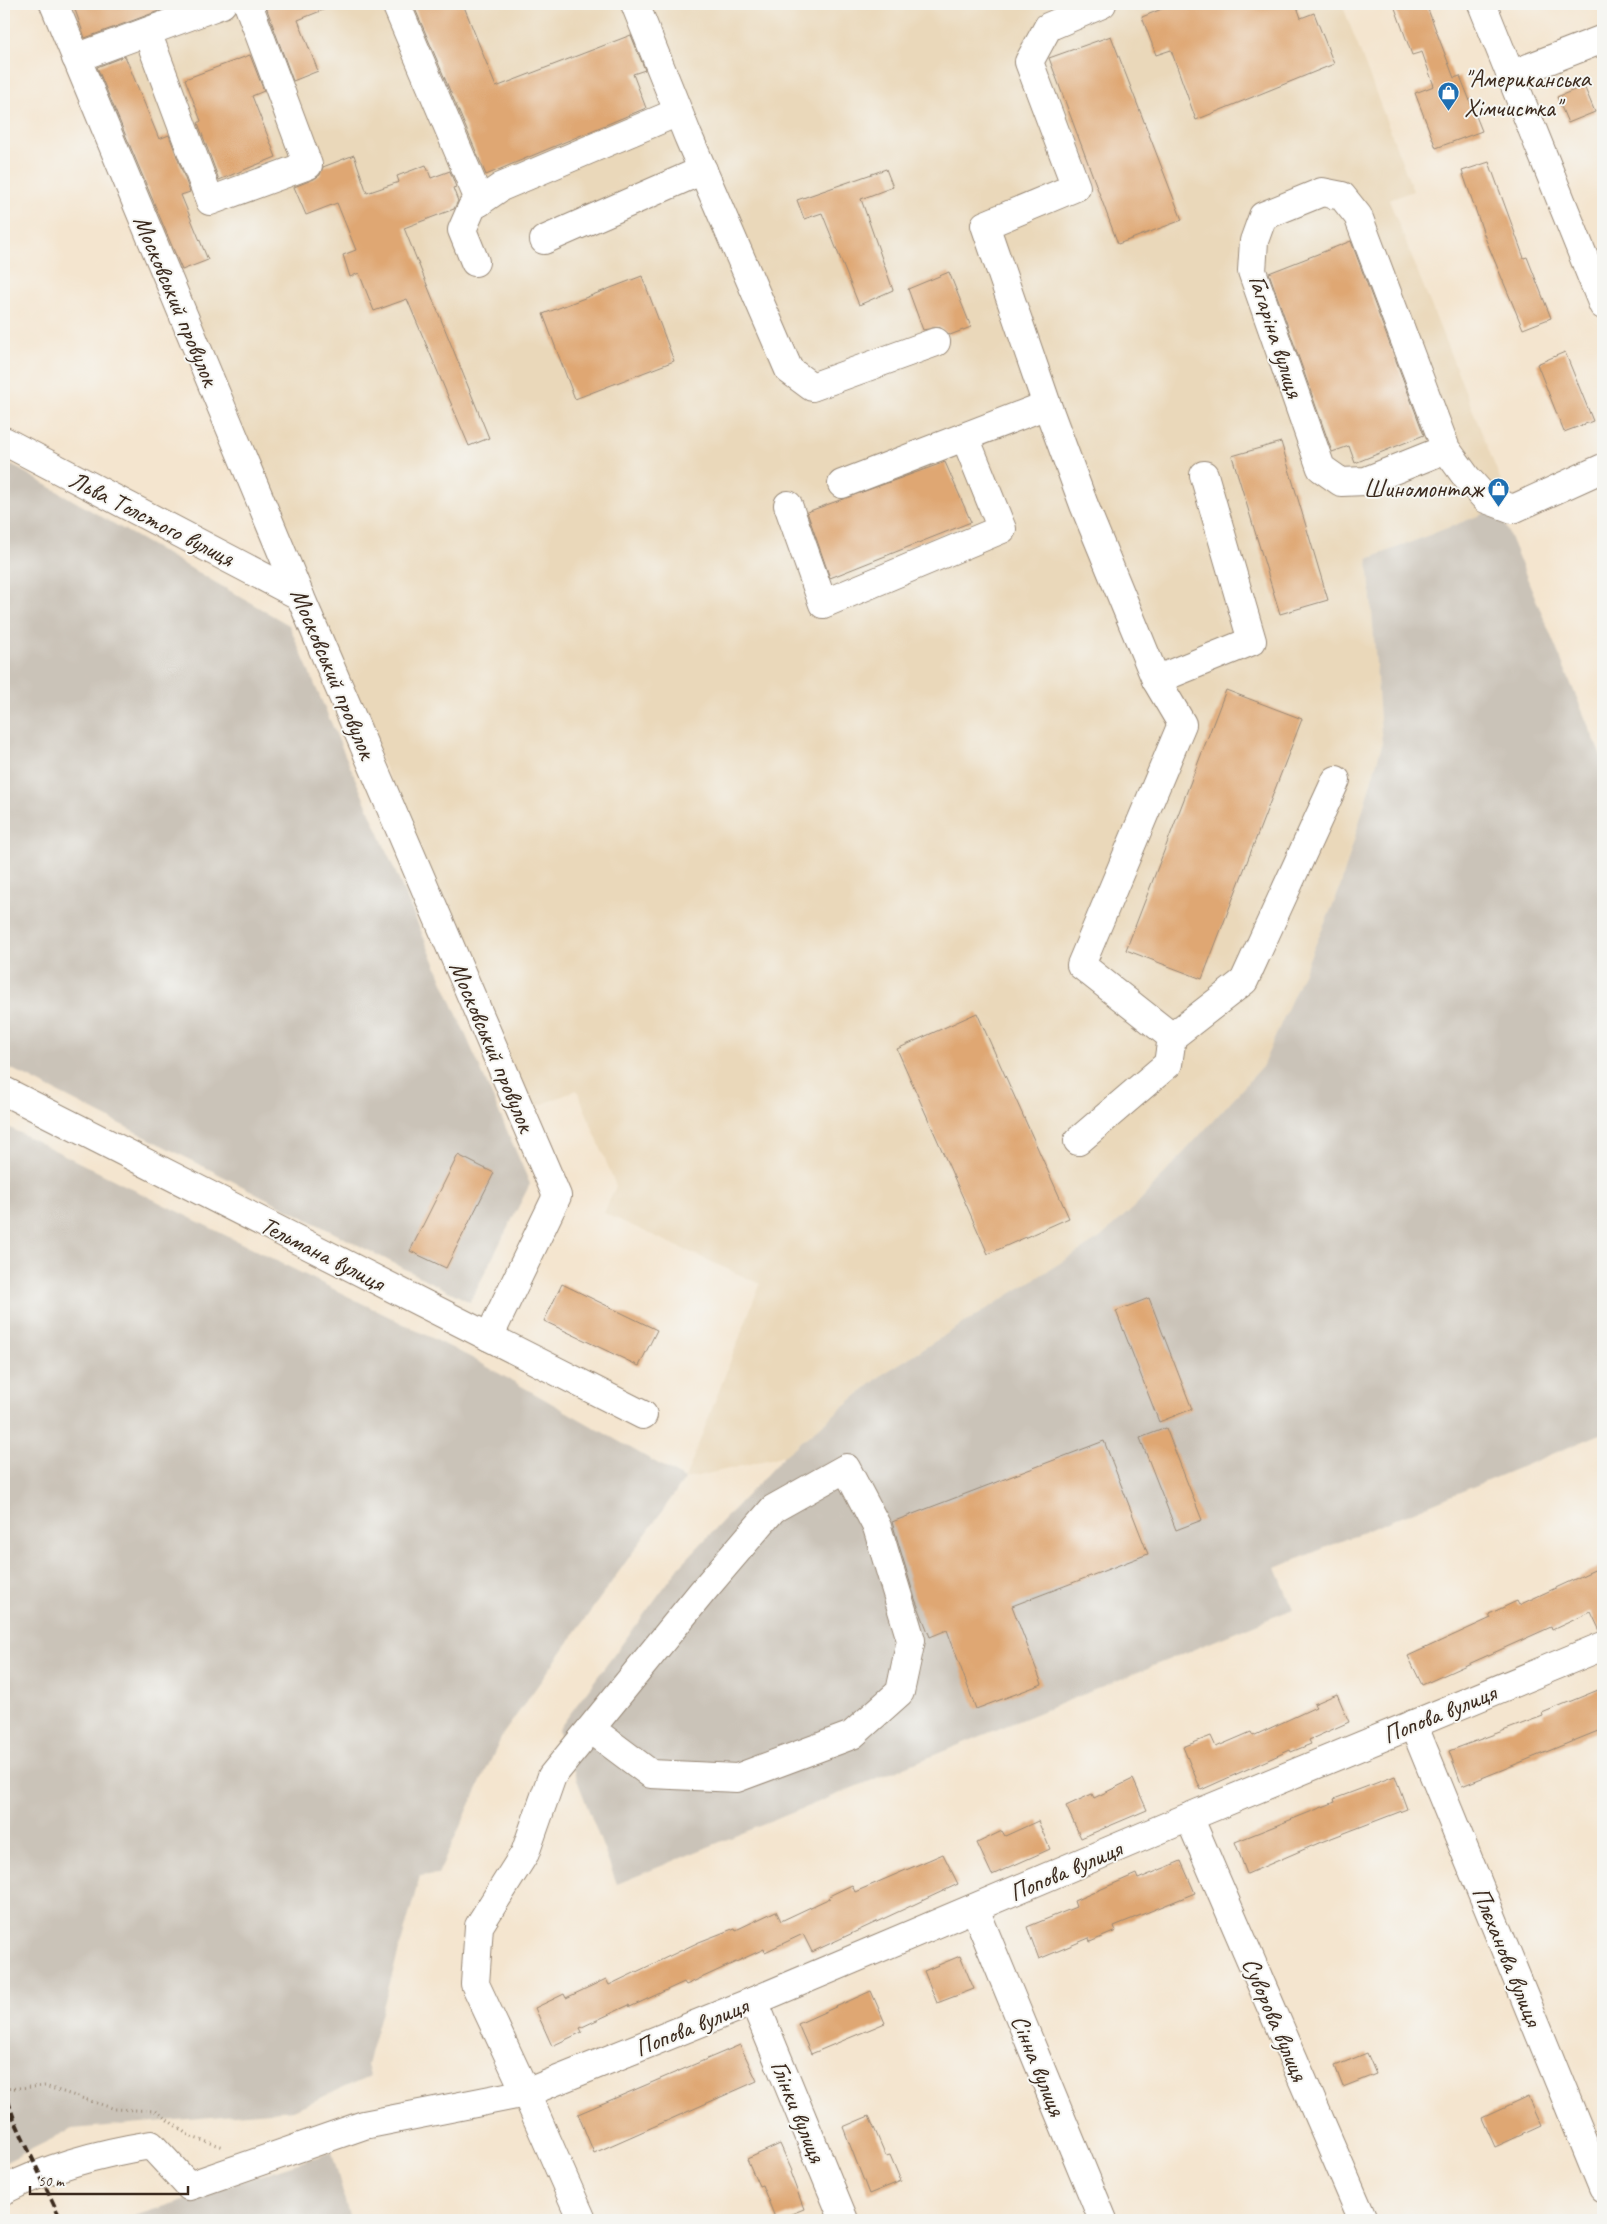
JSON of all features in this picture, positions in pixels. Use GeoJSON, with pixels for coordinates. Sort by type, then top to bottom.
{"type":"FeatureCollection","features":[{"type":"Feature","properties":{"kind":"street","name":"Московський провулок"},"geometry":{"type":"LineString","coordinates":[[54,4],[300,596],[557,1196],[488,1337]]}},
{"type":"Feature","properties":{"kind":"street"},"geometry":{"type":"LineString","coordinates":[[76,58],[222,4]]}},
{"type":"Feature","properties":{"kind":"street"},"geometry":{"type":"LineString","coordinates":[[147,32],[210,201],[308,165],[248,4]]}},
{"type":"Feature","properties":{"kind":"street"},"geometry":{"type":"LineString","coordinates":[[396,4],[480,202]]}},
{"type":"Feature","properties":{"kind":"street"},"geometry":{"type":"LineString","coordinates":[[635,4],[678,112],[789,370],[812,386],[936,342]]}},
{"type":"Feature","properties":{"kind":"street"},"geometry":{"type":"LineString","coordinates":[[1102,4],[1048,27],[1028,62],[1076,187],[985,225],[1047,405],[1084,505],[1156,680],[1182,724],[1081,965],[1172,1037]]}},
{"type":"Feature","properties":{"kind":"street"},"geometry":{"type":"LineString","coordinates":[[1482,4],[1601,292]]}},
{"type":"Feature","properties":{"kind":"street"},"geometry":{"type":"LineString","coordinates":[[1510,75],[1603,39]]}},
{"type":"Feature","properties":{"kind":"street"},"geometry":{"type":"LineString","coordinates":[[475,262],[462,230],[472,207],[501,187],[678,112]]}},
{"type":"Feature","properties":{"kind":"street"},"geometry":{"type":"LineString","coordinates":[[544,240],[703,170]]}},
{"type":"Feature","properties":{"kind":"street","name":"Гагаріна вулиця"},"geometry":{"type":"LineString","coordinates":[[1446,449],[1366,480],[1341,482],[1322,468],[1252,271],[1254,241],[1263,216],[1322,192],[1342,196],[1358,216],[1446,449],[1467,478],[1486,499],[1513,509],[1603,468]]}},
{"type":"Feature","properties":{"kind":"street"},"geometry":{"type":"LineString","coordinates":[[842,484],[1047,405]]}},
{"type":"Feature","properties":{"kind":"street"},"geometry":{"type":"LineString","coordinates":[[788,505],[823,604],[1002,528],[965,437]]}},
{"type":"Feature","properties":{"kind":"street","name":"Льва Толстого вулиця"},"geometry":{"type":"LineString","coordinates":[[4,441],[300,596]]}},
{"type":"Feature","properties":{"kind":"street"},"geometry":{"type":"LineString","coordinates":[[1156,680],[1252,641],[1204,475]]}},
{"type":"Feature","properties":{"kind":"street"},"geometry":{"type":"LineString","coordinates":[[1078,1141],[1168,1064],[1172,1037],[1244,981],[1336,780]]}},
{"type":"Feature","properties":{"kind":"street","name":"Тельмана вулиця"},"geometry":{"type":"LineString","coordinates":[[4,1091],[643,1416]]}},
{"type":"Feature","properties":{"kind":"street"},"geometry":{"type":"LineString","coordinates":[[582,2220],[475,1984],[479,1926],[525,1853],[552,1776],[592,1730],[702,1592],[774,1509],[846,1468],[877,1527],[911,1640],[900,1692],[852,1735],[737,1778],[651,1774],[592,1730]]}},
{"type":"Feature","properties":{"kind":"street","name":"Попова вулиця"},"geometry":{"type":"LineString","coordinates":[[4,2190],[37,2173],[111,2151],[151,2145],[189,2186],[364,2125],[526,2093],[754,2001],[1189,1817],[1603,1646]]}},
{"type":"Feature","properties":{"kind":"street","name":"Плєханова вулиця"},"geometry":{"type":"LineString","coordinates":[[1413,1724],[1603,2188]]}},
{"type":"Feature","properties":{"kind":"street","name":"Суворова вулиця"},"geometry":{"type":"LineString","coordinates":[[1189,1817],[1363,2220]]}},
{"type":"Feature","properties":{"kind":"street","name":"Сінна вулиця"},"geometry":{"type":"LineString","coordinates":[[975,1909],[1102,2220]]}},
{"type":"Feature","properties":{"kind":"street","name":"Глінки вулиця"},"geometry":{"type":"LineString","coordinates":[[754,2001],[844,2220]]}},
{"type":"Feature","properties":{"kind":"path"},"geometry":{"type":"LineString","coordinates":[[4,2088],[45,2086],[115,2108],[155,2111],[191,2137],[228,2148]]}},
{"type":"Feature","properties":{"kind":"shaded area"},"geometry":{"type":"Polygon","coordinates":[[[65,4],[1342,4],[1413,191],[1389,200],[1501,481],[1498,508],[1368,559],[1382,745],[1339,891],[1262,1067],[1135,1206],[1100,1238],[883,1374],[784,1456],[685,1479],[760,1284],[604,1213],[616,1186],[577,1090],[528,1110],[65,4]]]}},
{"type":"Feature","properties":{"kind":"shaded area"},"geometry":{"type":"Polygon","coordinates":[[[12,465],[289,625],[530,1184],[470,1302],[4,1065],[4,481],[12,465]]]}},
{"type":"Feature","properties":{"kind":"shaded area"},"geometry":{"type":"Polygon","coordinates":[[[1498,508],[1603,761],[1603,1433],[1276,1568],[1293,1609],[617,1884],[558,1730],[680,1566],[784,1456],[883,1374],[1100,1238],[1135,1206],[1262,1067],[1339,891],[1382,745],[1368,559],[1498,508]]]}},
{"type":"Feature","properties":{"kind":"shaded area"},"geometry":{"type":"Polygon","coordinates":[[[4,1125],[470,1357],[685,1479],[503,1734],[438,1874],[420,1876],[367,2064],[370,2076],[293,2110],[72,2129],[4,2163],[4,1125]]]}},
{"type":"Feature","properties":{"kind":"shaded area"},"geometry":{"type":"Polygon","coordinates":[[[332,2152],[350,2220],[122,2220],[332,2152]]]}},
{"type":"Feature","properties":{"kind":"building"},"geometry":{"type":"Polygon","coordinates":[[[73,4],[178,4],[85,38],[73,4]]]}},
{"type":"Feature","properties":{"kind":"building"},"geometry":{"type":"Polygon","coordinates":[[[265,4],[338,4],[298,20],[318,71],[293,81],[265,4]]]}},
{"type":"Feature","properties":{"kind":"building"},"geometry":{"type":"Polygon","coordinates":[[[413,4],[463,4],[496,87],[631,35],[645,70],[633,74],[646,108],[486,175],[413,4]]]}},
{"type":"Feature","properties":{"kind":"building"},"geometry":{"type":"Polygon","coordinates":[[[1174,4],[1296,4],[1301,18],[1314,13],[1334,64],[1196,120],[1171,50],[1156,55],[1142,17],[1174,4]]]}},
{"type":"Feature","properties":{"kind":"building"},"geometry":{"type":"Polygon","coordinates":[[[1406,4],[1426,4],[1454,78],[1460,76],[1482,131],[1436,148],[1415,93],[1434,86],[1422,52],[1412,55],[1395,8],[1406,4]]]}},
{"type":"Feature","properties":{"kind":"building"},"geometry":{"type":"Polygon","coordinates":[[[1111,36],[1182,220],[1118,244],[1049,58],[1111,36]]]}},
{"type":"Feature","properties":{"kind":"building"},"geometry":{"type":"Polygon","coordinates":[[[250,55],[264,91],[252,96],[276,157],[219,180],[198,123],[201,121],[185,79],[250,55]]]}},
{"type":"Feature","properties":{"kind":"building"},"geometry":{"type":"Polygon","coordinates":[[[125,56],[159,139],[169,135],[190,192],[181,195],[208,260],[182,270],[97,67],[125,56]]]}},
{"type":"Feature","properties":{"kind":"building"},"geometry":{"type":"Polygon","coordinates":[[[1584,86],[1595,112],[1568,123],[1557,97],[1584,86]]]}},
{"type":"Feature","properties":{"kind":"building"},"geometry":{"type":"Polygon","coordinates":[[[354,155],[367,193],[399,182],[397,176],[426,165],[431,178],[450,171],[456,187],[453,188],[458,201],[454,209],[404,228],[489,438],[469,446],[407,299],[374,311],[359,273],[350,277],[343,255],[356,250],[337,203],[306,215],[294,187],[320,175],[323,167],[354,155]]]}},
{"type":"Feature","properties":{"kind":"building"},"geometry":{"type":"Polygon","coordinates":[[[1489,162],[1524,258],[1527,257],[1551,318],[1523,329],[1486,240],[1462,171],[1489,162]]]}},
{"type":"Feature","properties":{"kind":"building"},"geometry":{"type":"Polygon","coordinates":[[[886,169],[893,187],[861,199],[893,290],[859,305],[822,213],[804,219],[797,200],[886,169]]]}},
{"type":"Feature","properties":{"kind":"building"},"geometry":{"type":"Polygon","coordinates":[[[1351,241],[1424,435],[1355,463],[1349,446],[1332,452],[1269,273],[1351,241]]]}},
{"type":"Feature","properties":{"kind":"building"},"geometry":{"type":"Polygon","coordinates":[[[949,272],[971,327],[950,335],[939,327],[923,330],[908,289],[949,272]]]}},
{"type":"Feature","properties":{"kind":"building"},"geometry":{"type":"Polygon","coordinates":[[[642,276],[674,361],[575,399],[543,314],[642,276]]]}},
{"type":"Feature","properties":{"kind":"building"},"geometry":{"type":"Polygon","coordinates":[[[1565,352],[1593,421],[1564,432],[1537,364],[1565,352]]]}},
{"type":"Feature","properties":{"kind":"building"},"geometry":{"type":"Polygon","coordinates":[[[1281,442],[1328,600],[1280,614],[1232,456],[1281,442]]]}},
{"type":"Feature","properties":{"kind":"building"},"geometry":{"type":"Polygon","coordinates":[[[945,462],[971,522],[830,578],[807,512],[945,462]]]}},
{"type":"Feature","properties":{"kind":"building"},"geometry":{"type":"Polygon","coordinates":[[[1226,690],[1302,719],[1202,979],[1126,950],[1226,690]]]}},
{"type":"Feature","properties":{"kind":"building"},"geometry":{"type":"Polygon","coordinates":[[[977,1013],[1069,1218],[988,1254],[897,1049],[977,1013]]]}},
{"type":"Feature","properties":{"kind":"building"},"geometry":{"type":"Polygon","coordinates":[[[458,1155],[494,1173],[446,1268],[410,1251],[458,1155]]]}},
{"type":"Feature","properties":{"kind":"building"},"geometry":{"type":"Polygon","coordinates":[[[562,1284],[657,1330],[639,1366],[544,1321],[562,1284]]]}},
{"type":"Feature","properties":{"kind":"building"},"geometry":{"type":"Polygon","coordinates":[[[1149,1298],[1192,1409],[1159,1422],[1116,1311],[1149,1298]]]}},
{"type":"Feature","properties":{"kind":"building"},"geometry":{"type":"Polygon","coordinates":[[[1166,1428],[1202,1520],[1176,1530],[1140,1438],[1166,1428]]]}},
{"type":"Feature","properties":{"kind":"building"},"geometry":{"type":"Polygon","coordinates":[[[1104,1441],[1148,1554],[1012,1606],[1042,1684],[976,1709],[947,1630],[930,1637],[915,1599],[892,1522],[1104,1441]]]}},
{"type":"Feature","properties":{"kind":"building"},"geometry":{"type":"Polygon","coordinates":[[[1603,1566],[1603,1631],[1600,1631],[1591,1612],[1552,1630],[1551,1627],[1422,1685],[1408,1656],[1491,1618],[1489,1614],[1517,1601],[1519,1605],[1603,1566]]]}},
{"type":"Feature","properties":{"kind":"building"},"geometry":{"type":"Polygon","coordinates":[[[1603,1688],[1603,1729],[1462,1786],[1449,1751],[1543,1716],[1542,1713],[1603,1688]]]}},
{"type":"Feature","properties":{"kind":"building"},"geometry":{"type":"Polygon","coordinates":[[[1337,1694],[1349,1722],[1309,1740],[1311,1744],[1291,1752],[1290,1750],[1201,1790],[1183,1747],[1211,1736],[1216,1747],[1251,1732],[1253,1736],[1316,1707],[1314,1704],[1337,1694]]]}},
{"type":"Feature","properties":{"kind":"building"},"geometry":{"type":"Polygon","coordinates":[[[1395,1776],[1407,1809],[1321,1842],[1247,1874],[1235,1842],[1335,1802],[1334,1799],[1395,1776]]]}},
{"type":"Feature","properties":{"kind":"building"},"geometry":{"type":"Polygon","coordinates":[[[1133,1779],[1147,1810],[1081,1838],[1066,1806],[1092,1794],[1094,1798],[1133,1779]]]}},
{"type":"Feature","properties":{"kind":"building"},"geometry":{"type":"Polygon","coordinates":[[[1038,1821],[1050,1849],[992,1875],[977,1843],[1002,1831],[1005,1836],[1038,1821]]]}},
{"type":"Feature","properties":{"kind":"building"},"geometry":{"type":"Polygon","coordinates":[[[943,1854],[958,1884],[812,1952],[803,1934],[765,1952],[764,1949],[686,1985],[684,1982],[630,2007],[629,2005],[580,2028],[582,2032],[552,2046],[535,2008],[564,1994],[566,1998],[606,1979],[609,1985],[699,1942],[735,1928],[736,1930],[776,1911],[781,1921],[830,1898],[829,1896],[852,1885],[855,1892],[943,1854]]]}},
{"type":"Feature","properties":{"kind":"building"},"geometry":{"type":"Polygon","coordinates":[[[1181,1861],[1195,1893],[1114,1926],[1116,1931],[1090,1942],[1089,1938],[1039,1959],[1027,1927],[1076,1907],[1074,1901],[1136,1874],[1138,1879],[1181,1861]]]}},
{"type":"Feature","properties":{"kind":"building"},"geometry":{"type":"Polygon","coordinates":[[[960,1956],[974,1989],[937,2003],[924,1971],[960,1956]]]}},
{"type":"Feature","properties":{"kind":"building"},"geometry":{"type":"Polygon","coordinates":[[[871,1991],[885,2023],[811,2054],[798,2024],[871,1991]]]}},
{"type":"Feature","properties":{"kind":"building"},"geometry":{"type":"Polygon","coordinates":[[[740,2045],[757,2081],[594,2153],[578,2114],[740,2045]]]}},
{"type":"Feature","properties":{"kind":"building"},"geometry":{"type":"Polygon","coordinates":[[[1367,2053],[1376,2074],[1343,2087],[1335,2066],[1367,2053]]]}},
{"type":"Feature","properties":{"kind":"building"},"geometry":{"type":"Polygon","coordinates":[[[1528,2097],[1541,2126],[1495,2147],[1482,2118],[1528,2097]]]}},
{"type":"Feature","properties":{"kind":"building"},"geometry":{"type":"Polygon","coordinates":[[[869,2116],[886,2156],[890,2155],[901,2181],[869,2194],[843,2127],[869,2116]]]}},
{"type":"Feature","properties":{"kind":"building"},"geometry":{"type":"Polygon","coordinates":[[[780,2144],[792,2171],[790,2172],[804,2209],[776,2220],[762,2185],[759,2186],[747,2159],[780,2144]]]}},
{"type":"Feature","properties":{"kind":"railway"},"geometry":{"type":"LineString","coordinates":[[4,2089],[14,2119],[61,2220]]}},
{"type":"Feature","properties":{"kind":"place","name":"\"Американська Хімчистка\""},"geometry":{"type":"Point","coordinates":[1448,111]}},
{"type":"Feature","properties":{"kind":"place","name":"Шиномонтаж"},"geometry":{"type":"Point","coordinates":[1499,507]}}]}
